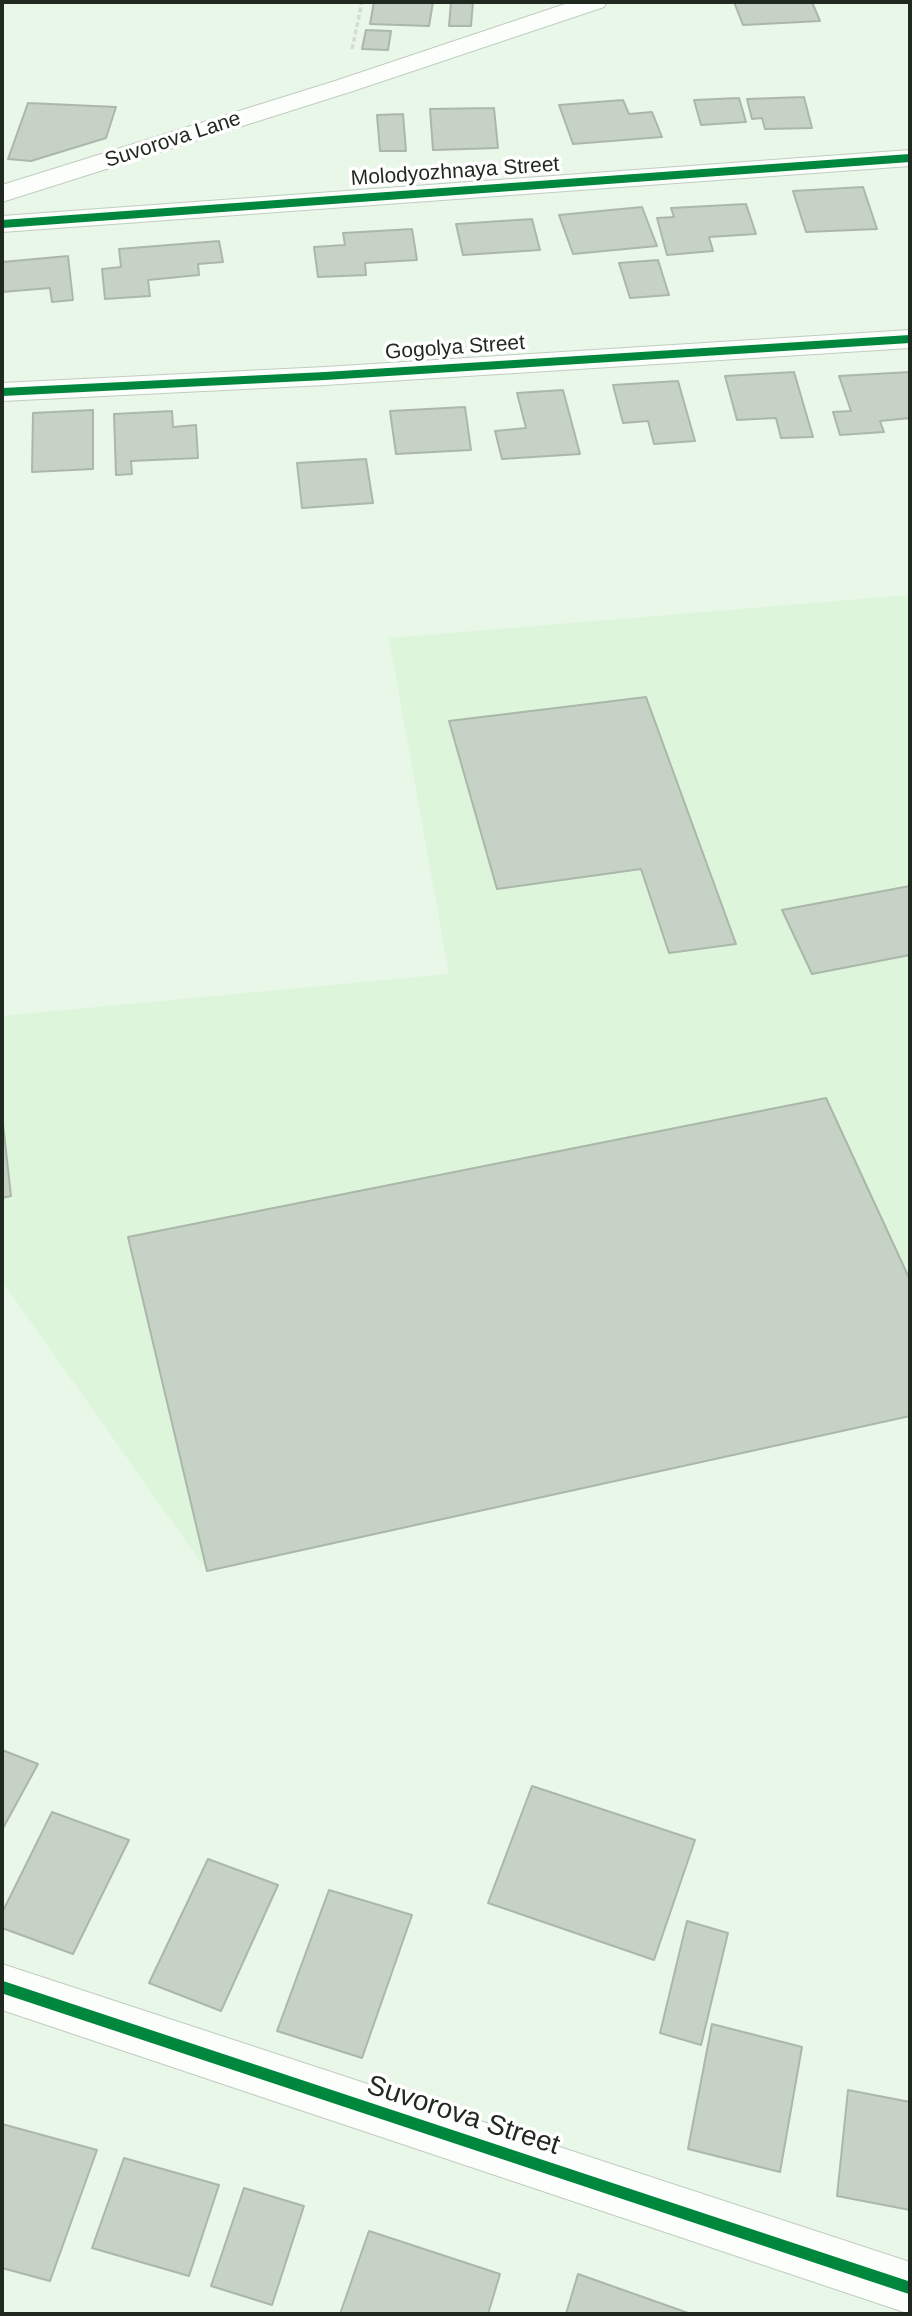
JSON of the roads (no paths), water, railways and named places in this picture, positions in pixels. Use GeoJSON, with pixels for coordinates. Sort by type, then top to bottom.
{"type":"FeatureCollection","features":[{"type":"Feature","properties":{"kind":"street","name":"Suvorova Lane"},"geometry":{"type":"LineString","coordinates":[[2,194],[344,86],[595,2]]}},
{"type":"Feature","properties":{"kind":"street","name":"Molodyozhnaya Street"},"geometry":{"type":"LineString","coordinates":[[2,224],[910,158]]}},
{"type":"Feature","properties":{"kind":"street","name":"Gogolya Street"},"geometry":{"type":"LineString","coordinates":[[2,393],[325,376],[910,339]]}},
{"type":"Feature","properties":{"kind":"street","name":"Suvorova Street"},"geometry":{"type":"LineString","coordinates":[[2,1987],[910,2288]]}}]}
